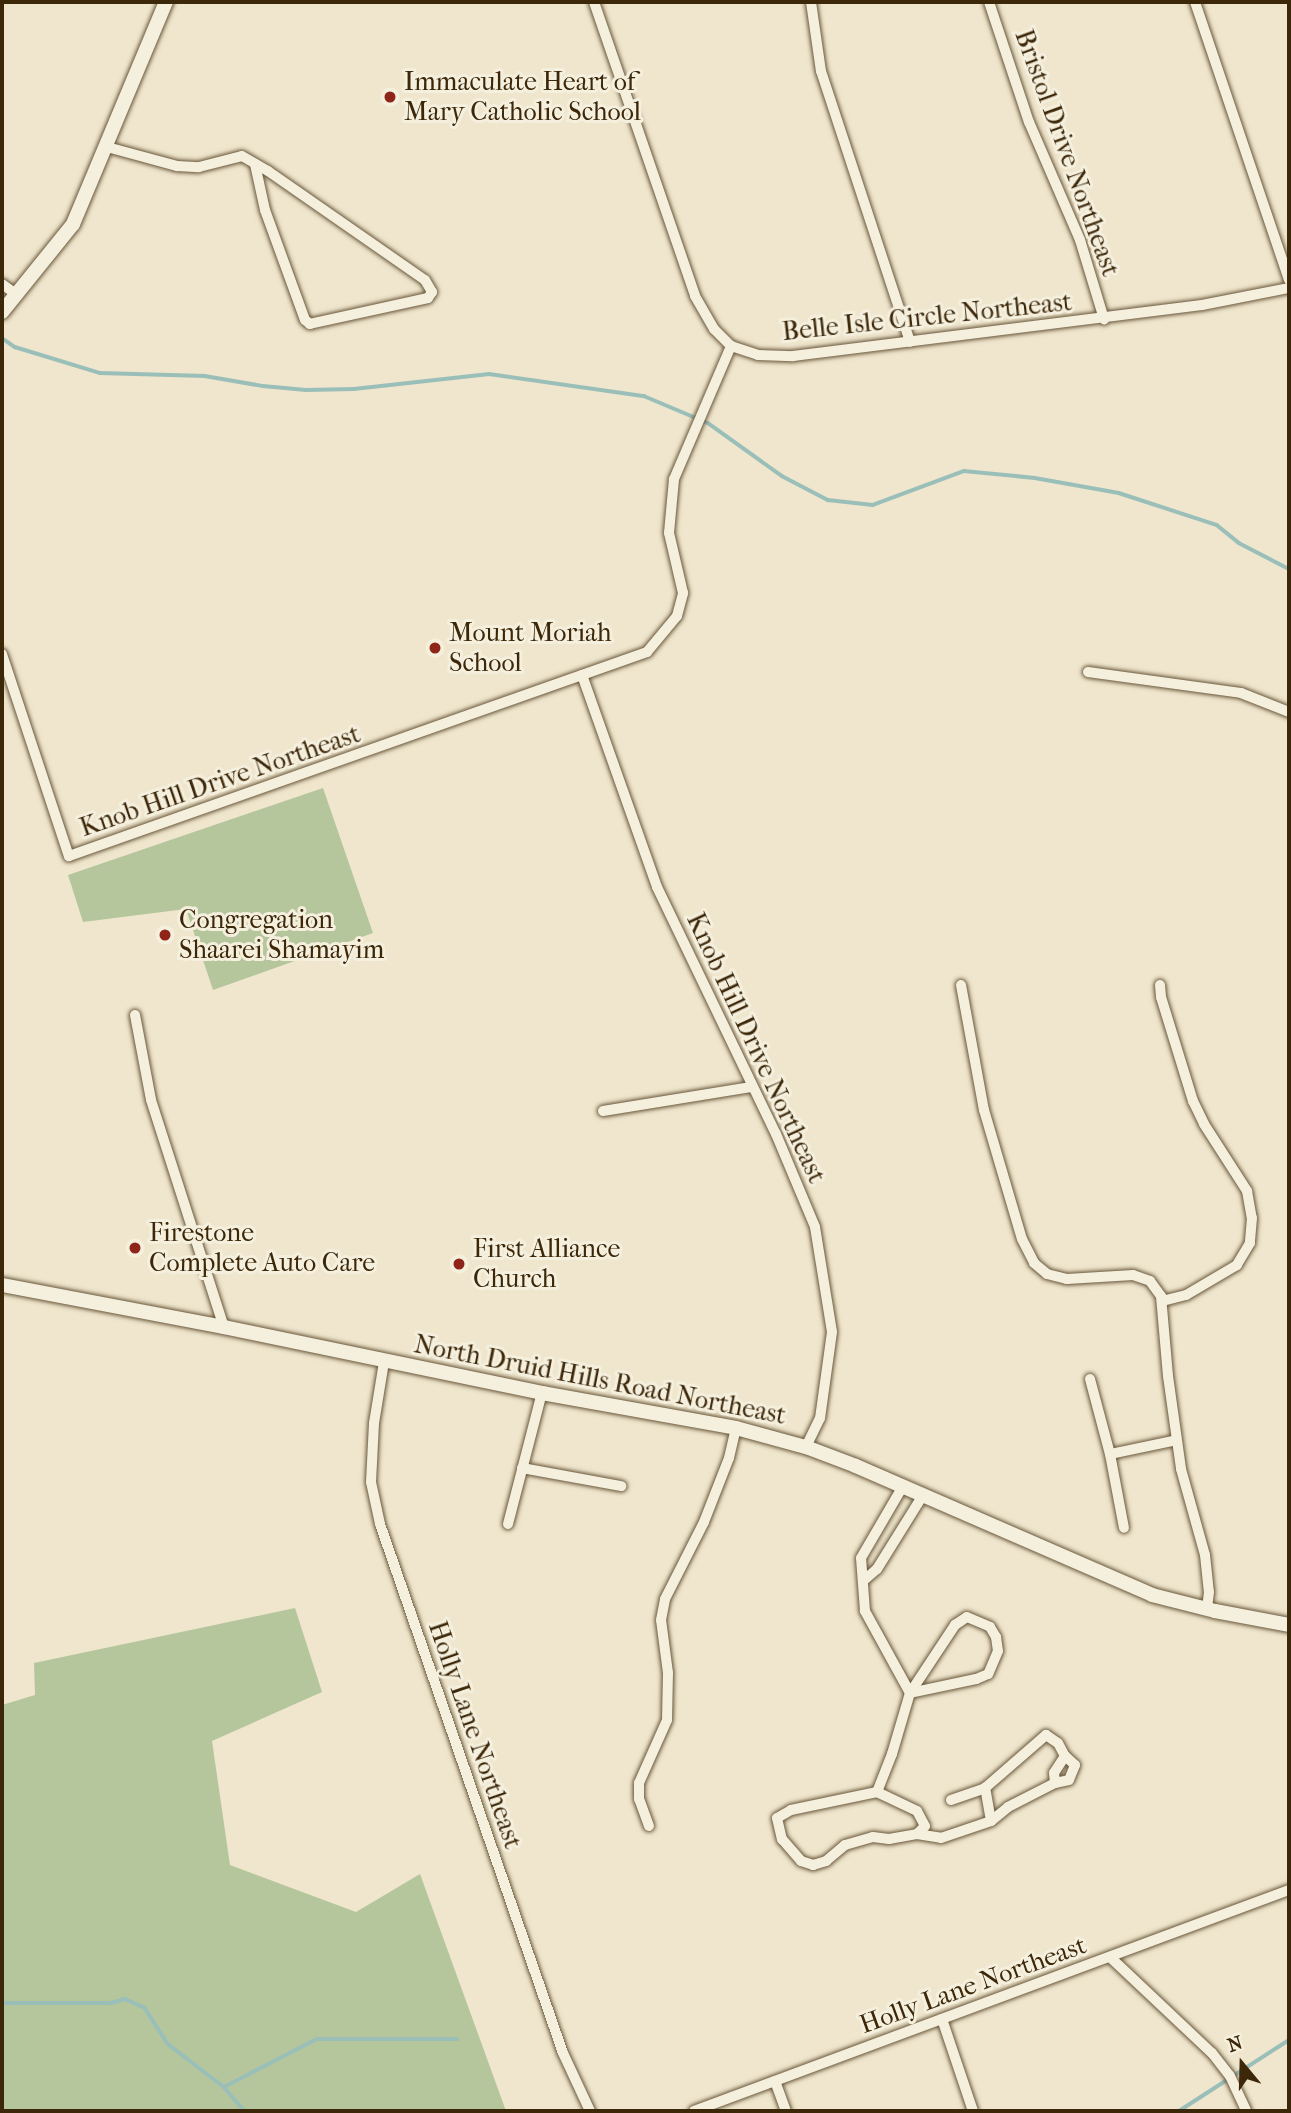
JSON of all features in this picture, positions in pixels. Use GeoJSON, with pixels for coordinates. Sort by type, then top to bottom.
{"type":"FeatureCollection","features":[{"type":"Feature","properties":{"kind":"main road"},"geometry":{"type":"LineString","coordinates":[[2,312],[73,224],[166,2]]}},
{"type":"Feature","properties":{"kind":"main road","name":"North Druid Hills Road Northeast"},"geometry":{"type":"LineString","coordinates":[[2,1285],[224,1326],[384,1362],[542,1393],[736,1428],[806,1447],[903,1486],[1105,1577],[1152,1595],[1289,1625]]}},
{"type":"Feature","properties":{"kind":"street"},"geometry":{"type":"LineString","coordinates":[[594,2],[695,296],[714,329],[731,346]]}},
{"type":"Feature","properties":{"kind":"street"},"geometry":{"type":"LineString","coordinates":[[811,2],[821,71],[910,342]]}},
{"type":"Feature","properties":{"kind":"street","name":"Bristol Drive Northeast"},"geometry":{"type":"LineString","coordinates":[[989,2],[1029,122],[1080,240],[1104,318]]}},
{"type":"Feature","properties":{"kind":"street"},"geometry":{"type":"LineString","coordinates":[[1195,2],[1289,279]]}},
{"type":"Feature","properties":{"kind":"street"},"geometry":{"type":"LineString","coordinates":[[107,148],[177,166],[199,167],[242,156],[255,163],[425,280],[432,292],[428,298],[310,324],[305,320],[265,211],[255,163]]}},
{"type":"Feature","properties":{"kind":"street"},"geometry":{"type":"LineString","coordinates":[[2,284],[16,295]]}},
{"type":"Feature","properties":{"kind":"street","name":"Belle Isle Circle Northeast"},"geometry":{"type":"LineString","coordinates":[[731,346],[758,355],[793,356],[1202,305],[1289,288]]}},
{"type":"Feature","properties":{"kind":"street","name":"Knob Hill Drive Northeast"},"geometry":{"type":"LineString","coordinates":[[2,654],[69,856],[647,652],[677,616],[682,593],[669,533],[674,479],[731,346]]}},
{"type":"Feature","properties":{"kind":"street"},"geometry":{"type":"LineString","coordinates":[[1088,671],[1241,693],[1289,712]]}},
{"type":"Feature","properties":{"kind":"street","name":"Knob Hill Drive Northeast"},"geometry":{"type":"LineString","coordinates":[[582,675],[657,887],[751,1087],[776,1134],[811,1215],[831,1313],[832,1332],[820,1418],[806,1447]]}},
{"type":"Feature","properties":{"kind":"street"},"geometry":{"type":"LineString","coordinates":[[961,985],[984,1110],[1022,1239],[1034,1263],[1047,1274],[1067,1279],[1133,1275],[1150,1281],[1162,1301],[1181,1469],[1205,1555],[1207,1609]]}},
{"type":"Feature","properties":{"kind":"street"},"geometry":{"type":"LineString","coordinates":[[1160,985],[1161,997],[1194,1101],[1204,1124],[1242,1183],[1252,1218],[1250,1243],[1237,1265],[1186,1295],[1162,1301]]}},
{"type":"Feature","properties":{"kind":"street"},"geometry":{"type":"LineString","coordinates":[[135,1015],[151,1100],[224,1326]]}},
{"type":"Feature","properties":{"kind":"street"},"geometry":{"type":"LineString","coordinates":[[603,1111],[751,1087]]}},
{"type":"Feature","properties":{"kind":"street","name":"Holly Lane Northeast"},"geometry":{"type":"LineString","coordinates":[[384,1362],[374,1423],[371,1482],[380,1524],[563,2053],[590,2111]]}},
{"type":"Feature","properties":{"kind":"street"},"geometry":{"type":"LineString","coordinates":[[1090,1379],[1110,1454],[1124,1528]]}},
{"type":"Feature","properties":{"kind":"street"},"geometry":{"type":"LineString","coordinates":[[508,1524],[542,1393]]}},
{"type":"Feature","properties":{"kind":"street"},"geometry":{"type":"LineString","coordinates":[[649,1826],[639,1799],[639,1783],[667,1720],[668,1673],[661,1619],[664,1599],[705,1522],[729,1458],[736,1428]]}},
{"type":"Feature","properties":{"kind":"street"},"geometry":{"type":"LineString","coordinates":[[1110,1454],[1177,1440]]}},
{"type":"Feature","properties":{"kind":"street"},"geometry":{"type":"LineString","coordinates":[[522,1468],[621,1486]]}},
{"type":"Feature","properties":{"kind":"street"},"geometry":{"type":"LineString","coordinates":[[903,1486],[861,1559],[865,1611],[910,1693]]}},
{"type":"Feature","properties":{"kind":"street"},"geometry":{"type":"LineString","coordinates":[[863,1581],[877,1569],[923,1495]]}},
{"type":"Feature","properties":{"kind":"street"},"geometry":{"type":"LineString","coordinates":[[877,1792],[892,1754],[910,1693],[955,1625],[967,1618],[990,1627],[996,1637],[998,1651],[988,1674],[910,1693]]}},
{"type":"Feature","properties":{"kind":"street"},"geometry":{"type":"LineString","coordinates":[[917,1834],[925,1826],[917,1811],[877,1792],[791,1810],[777,1818],[782,1839],[802,1861],[813,1865],[826,1861],[845,1845],[873,1837],[889,1839],[917,1834],[941,1838],[991,1821],[1008,1807],[1055,1783],[1069,1780],[1075,1765],[1065,1756],[1058,1743],[1046,1735],[985,1788],[951,1800]]}},
{"type":"Feature","properties":{"kind":"street"},"geometry":{"type":"LineString","coordinates":[[1055,1783],[1054,1773],[1065,1756]]}},
{"type":"Feature","properties":{"kind":"street"},"geometry":{"type":"LineString","coordinates":[[985,1788],[991,1821]]}},
{"type":"Feature","properties":{"kind":"street"},"geometry":{"type":"LineString","coordinates":[[1110,1957],[1289,1891]]}},
{"type":"Feature","properties":{"kind":"street","name":"Holly Lane Northeast"},"geometry":{"type":"LineString","coordinates":[[694,2111],[1110,1957],[1212,2053],[1230,2076],[1246,2111]]}},
{"type":"Feature","properties":{"kind":"street"},"geometry":{"type":"LineString","coordinates":[[942,2019],[973,2111]]}},
{"type":"Feature","properties":{"kind":"street"},"geometry":{"type":"LineString","coordinates":[[775,2081],[786,2111]]}},
{"type":"Feature","properties":{"kind":"green space"},"geometry":{"type":"Polygon","coordinates":[[[323,788],[373,933],[213,990],[186,909],[83,922],[68,875],[323,788]]]}},
{"type":"Feature","properties":{"kind":"green space"},"geometry":{"type":"Polygon","coordinates":[[[295,1608],[322,1692],[212,1741],[230,1865],[356,1912],[420,1874],[506,2111],[2,2111],[2,1705],[35,1695],[34,1663],[295,1608]]]}},
{"type":"Feature","properties":{"kind":"waterway"},"geometry":{"type":"LineString","coordinates":[[2,338],[15,347],[100,373],[205,376],[306,390],[354,389],[489,374],[644,396],[708,423],[782,476],[828,500],[873,505],[964,471],[1035,478],[1119,493],[1217,525],[1239,543],[1289,569]]}},
{"type":"Feature","properties":{"kind":"waterway"},"geometry":{"type":"LineString","coordinates":[[2,2000],[4,2003],[111,2003],[125,1999],[145,2008],[168,2044],[224,2087],[245,2111]]}},
{"type":"Feature","properties":{"kind":"waterway"},"geometry":{"type":"LineString","coordinates":[[224,2087],[317,2039],[457,2039]]}},
{"type":"Feature","properties":{"kind":"waterway"},"geometry":{"type":"LineString","coordinates":[[1179,2111],[1289,2040]]}},
{"type":"Feature","properties":{"kind":"place","name":"Immaculate Heart of Mary Catholic School"},"geometry":{"type":"Point","coordinates":[390,97]}},
{"type":"Feature","properties":{"kind":"place","name":"Mount Moriah School"},"geometry":{"type":"Point","coordinates":[435,648]}},
{"type":"Feature","properties":{"kind":"place","name":"Congregation Shaarei Shamayim"},"geometry":{"type":"Point","coordinates":[165,935]}},
{"type":"Feature","properties":{"kind":"place","name":"Firestone Complete Auto Care"},"geometry":{"type":"Point","coordinates":[135,1248]}},
{"type":"Feature","properties":{"kind":"place","name":"First Alliance Church"},"geometry":{"type":"Point","coordinates":[459,1264]}}]}
